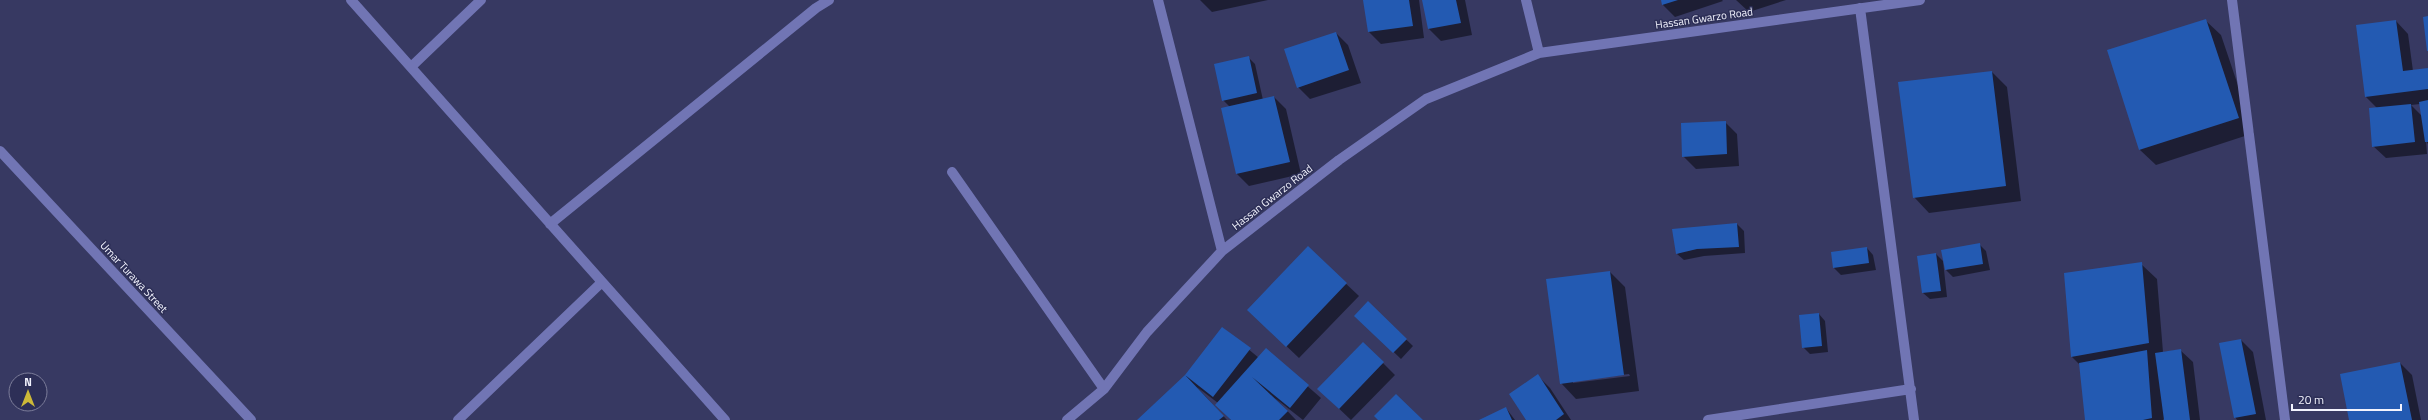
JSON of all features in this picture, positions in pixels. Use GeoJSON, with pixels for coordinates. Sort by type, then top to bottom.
{"type":"FeatureCollection","features":[{"type":"Feature","properties":{"kind":"street"},"geometry":{"type":"LineString","coordinates":[[351,0],[725,420]]}},
{"type":"Feature","properties":{"kind":"street"},"geometry":{"type":"LineString","coordinates":[[411,67],[481,0]]}},
{"type":"Feature","properties":{"kind":"street"},"geometry":{"type":"LineString","coordinates":[[550,224],[815,4],[829,0]]}},
{"type":"Feature","properties":{"kind":"street"},"geometry":{"type":"LineString","coordinates":[[1158,0],[1222,251]]}},
{"type":"Feature","properties":{"kind":"street"},"geometry":{"type":"LineString","coordinates":[[1526,0],[1539,53]]}},
{"type":"Feature","properties":{"kind":"street","name":"Hassan Gwarzo Road"},"geometry":{"type":"LineString","coordinates":[[1067,420],[1104,389],[1147,332],[1222,251],[1339,160],[1426,99],[1539,53],[1920,0]]}},
{"type":"Feature","properties":{"kind":"street"},"geometry":{"type":"LineString","coordinates":[[2232,0],[2285,420]]}},
{"type":"Feature","properties":{"kind":"street"},"geometry":{"type":"LineString","coordinates":[[1860,8],[1914,420]]}},
{"type":"Feature","properties":{"kind":"street","name":"Umar Turawa Street"},"geometry":{"type":"LineString","coordinates":[[0,151],[251,420]]}},
{"type":"Feature","properties":{"kind":"street"},"geometry":{"type":"LineString","coordinates":[[952,172],[1104,389]]}},
{"type":"Feature","properties":{"kind":"street"},"geometry":{"type":"LineString","coordinates":[[458,420],[602,282]]}},
{"type":"Feature","properties":{"kind":"street"},"geometry":{"type":"LineString","coordinates":[[1708,420],[1911,389]]}},
{"type":"Feature","properties":{"kind":"building"},"geometry":{"type":"Polygon","coordinates":[[[1363,0],[1409,0],[1413,26],[1368,32],[1363,0]]]}},
{"type":"Feature","properties":{"kind":"building"},"geometry":{"type":"Polygon","coordinates":[[[1422,0],[1456,0],[1461,23],[1428,29],[1422,0]]]}},
{"type":"Feature","properties":{"kind":"building"},"geometry":{"type":"Polygon","coordinates":[[[1661,0],[1678,0],[1662,5],[1661,0]]]}},
{"type":"Feature","properties":{"kind":"building"},"geometry":{"type":"Polygon","coordinates":[[[2428,16],[2428,51],[2427,51],[2423,17],[2428,16]]]}},
{"type":"Feature","properties":{"kind":"building"},"geometry":{"type":"Polygon","coordinates":[[[2206,19],[2239,118],[2139,150],[2107,50],[2206,19]]]}},
{"type":"Feature","properties":{"kind":"building"},"geometry":{"type":"Polygon","coordinates":[[[2396,20],[2403,71],[2428,68],[2428,89],[2365,97],[2356,25],[2396,20]]]}},
{"type":"Feature","properties":{"kind":"building"},"geometry":{"type":"Polygon","coordinates":[[[1336,32],[1349,70],[1297,88],[1284,49],[1336,32]]]}},
{"type":"Feature","properties":{"kind":"building"},"geometry":{"type":"Polygon","coordinates":[[[1249,56],[1257,93],[1222,101],[1214,64],[1249,56]]]}},
{"type":"Feature","properties":{"kind":"building"},"geometry":{"type":"Polygon","coordinates":[[[1992,71],[2006,186],[1913,198],[1898,82],[1992,71]]]}},
{"type":"Feature","properties":{"kind":"building"},"geometry":{"type":"Polygon","coordinates":[[[1274,96],[1290,162],[1236,174],[1221,108],[1274,96]]]}},
{"type":"Feature","properties":{"kind":"building"},"geometry":{"type":"Polygon","coordinates":[[[2428,100],[2428,142],[2425,142],[2419,102],[2428,100]]]}},
{"type":"Feature","properties":{"kind":"building"},"geometry":{"type":"Polygon","coordinates":[[[2411,104],[2415,142],[2372,147],[2369,108],[2411,104]]]}},
{"type":"Feature","properties":{"kind":"building"},"geometry":{"type":"Polygon","coordinates":[[[1726,121],[1727,154],[1682,157],[1681,123],[1726,121]]]}},
{"type":"Feature","properties":{"kind":"building"},"geometry":{"type":"Polygon","coordinates":[[[1737,223],[1739,247],[1697,249],[1676,254],[1672,229],[1737,223]]]}},
{"type":"Feature","properties":{"kind":"building"},"geometry":{"type":"Polygon","coordinates":[[[1980,243],[1983,264],[1945,270],[1941,250],[1980,243]]]}},
{"type":"Feature","properties":{"kind":"building"},"geometry":{"type":"Polygon","coordinates":[[[1308,246],[1347,283],[1286,347],[1247,310],[1308,246]]]}},
{"type":"Feature","properties":{"kind":"building"},"geometry":{"type":"Polygon","coordinates":[[[1867,247],[1869,263],[1833,268],[1831,252],[1867,247]]]}},
{"type":"Feature","properties":{"kind":"building"},"geometry":{"type":"Polygon","coordinates":[[[1936,253],[1941,291],[1922,293],[1917,256],[1936,253]]]}},
{"type":"Feature","properties":{"kind":"building"},"geometry":{"type":"Polygon","coordinates":[[[2142,262],[2149,343],[2071,357],[2064,273],[2142,262]]]}},
{"type":"Feature","properties":{"kind":"building"},"geometry":{"type":"Polygon","coordinates":[[[1610,271],[1624,375],[1560,384],[1546,279],[1610,271]]]}},
{"type":"Feature","properties":{"kind":"building"},"geometry":{"type":"Polygon","coordinates":[[[1368,301],[1407,339],[1393,353],[1354,316],[1368,301]]]}},
{"type":"Feature","properties":{"kind":"building"},"geometry":{"type":"Polygon","coordinates":[[[1819,313],[1822,346],[1802,348],[1799,315],[1819,313]]]}},
{"type":"Feature","properties":{"kind":"building"},"geometry":{"type":"Polygon","coordinates":[[[1222,327],[1251,348],[1213,397],[1185,375],[1222,327]]]}},
{"type":"Feature","properties":{"kind":"building"},"geometry":{"type":"Polygon","coordinates":[[[2241,339],[2256,414],[2234,418],[2219,343],[2241,339]]]}},
{"type":"Feature","properties":{"kind":"building"},"geometry":{"type":"Polygon","coordinates":[[[1363,342],[1384,362],[1339,409],[1317,389],[1363,342]]]}},
{"type":"Feature","properties":{"kind":"building"},"geometry":{"type":"Polygon","coordinates":[[[1266,348],[1309,385],[1290,408],[1252,377],[1288,411],[1279,420],[1231,420],[1215,405],[1266,348]]]}},
{"type":"Feature","properties":{"kind":"building"},"geometry":{"type":"Polygon","coordinates":[[[2181,349],[2190,420],[2164,420],[2155,353],[2181,349]]]}},
{"type":"Feature","properties":{"kind":"building"},"geometry":{"type":"Polygon","coordinates":[[[2147,350],[2152,418],[2143,420],[2085,420],[2079,363],[2147,350]]]}},
{"type":"Feature","properties":{"kind":"building"},"geometry":{"type":"Polygon","coordinates":[[[2400,362],[2412,420],[2349,420],[2340,374],[2400,362]]]}},
{"type":"Feature","properties":{"kind":"building"},"geometry":{"type":"Polygon","coordinates":[[[1538,374],[1564,414],[1556,420],[1526,420],[1509,394],[1538,374]]]}},
{"type":"Feature","properties":{"kind":"building"},"geometry":{"type":"Polygon","coordinates":[[[1185,375],[1224,416],[1219,420],[1137,420],[1185,375]]]}},
{"type":"Feature","properties":{"kind":"building"},"geometry":{"type":"Polygon","coordinates":[[[1396,394],[1423,420],[1378,420],[1374,416],[1396,394]]]}},
{"type":"Feature","properties":{"kind":"building"},"geometry":{"type":"Polygon","coordinates":[[[1506,407],[1512,420],[1479,420],[1506,407]]]}}]}
